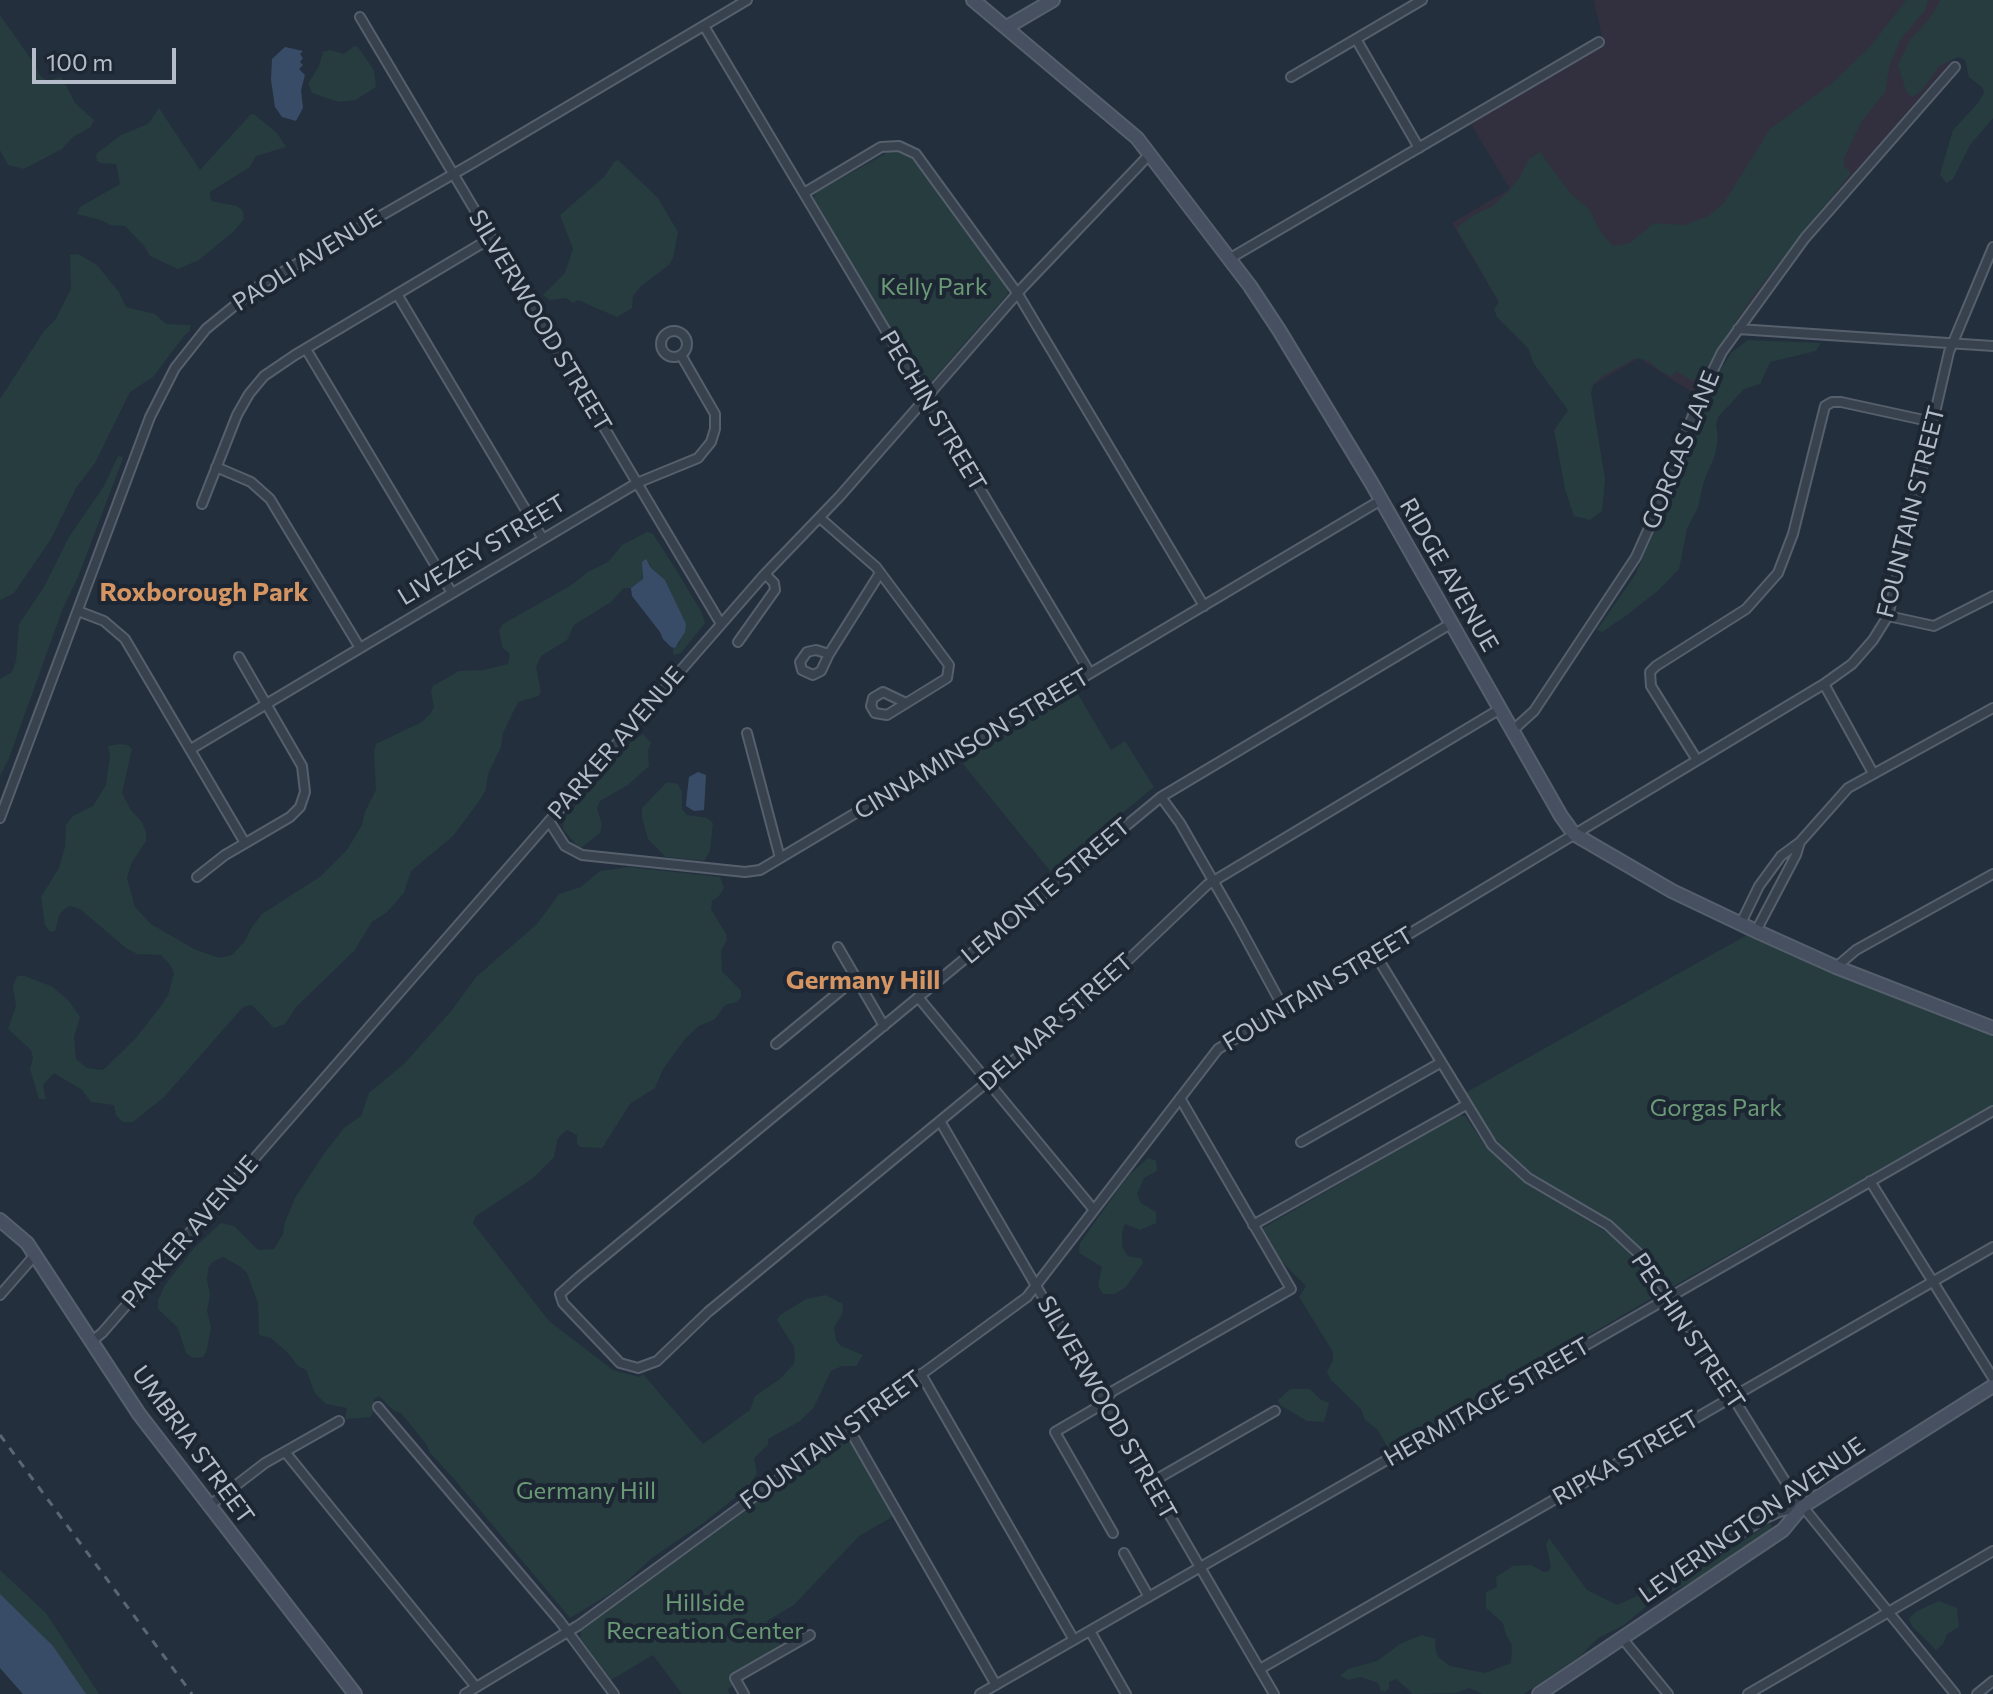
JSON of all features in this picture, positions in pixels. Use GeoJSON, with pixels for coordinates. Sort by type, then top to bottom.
{"type":"FeatureCollection","features":[{"type":"Feature","properties":{"kind":"main road","name":"RIDGE AVENUE"},"geometry":{"type":"LineString","coordinates":[[973,0],[1130,131],[1229,259],[1279,330],[1574,834],[1672,891],[1756,931],[1836,967],[1993,1028]]}},
{"type":"Feature","properties":{"kind":"main road"},"geometry":{"type":"LineString","coordinates":[[1007,27],[1053,0]]}},
{"type":"Feature","properties":{"kind":"main road","name":"UMBRIA STREET"},"geometry":{"type":"LineString","coordinates":[[0,1220],[27,1243],[139,1414],[355,1694]]}},
{"type":"Feature","properties":{"kind":"main road","name":"LEVERINGTON AVENUE"},"geometry":{"type":"LineString","coordinates":[[1539,1694],[1783,1530],[1802,1507],[1993,1386]]}},
{"type":"Feature","properties":{"kind":"street","name":"PAOLI AVENUE"},"geometry":{"type":"LineString","coordinates":[[0,818],[150,417],[175,368],[194,343],[232,305],[260,285],[747,0]]}},
{"type":"Feature","properties":{"kind":"street"},"geometry":{"type":"LineString","coordinates":[[1291,77],[1422,0]]}},
{"type":"Feature","properties":{"kind":"street","name":"SILVERWOOD STREET"},"geometry":{"type":"LineString","coordinates":[[360,17],[721,624]]}},
{"type":"Feature","properties":{"kind":"street","name":"PECHIN STREET"},"geometry":{"type":"LineString","coordinates":[[704,26],[1090,673]]}},
{"type":"Feature","properties":{"kind":"street"},"geometry":{"type":"LineString","coordinates":[[1356,39],[1419,148]]}},
{"type":"Feature","properties":{"kind":"street"},"geometry":{"type":"LineString","coordinates":[[1229,259],[1599,42]]}},
{"type":"Feature","properties":{"kind":"street","name":"GORGAS LANE"},"geometry":{"type":"LineString","coordinates":[[1512,731],[1534,711],[1636,557],[1708,378],[1738,329],[1805,238],[1955,67]]}},
{"type":"Feature","properties":{"kind":"street"},"geometry":{"type":"LineString","coordinates":[[804,193],[876,149],[888,145],[910,150],[920,159],[1018,294],[1204,606]]}},
{"type":"Feature","properties":{"kind":"street","name":"PARKER AVENUE"},"geometry":{"type":"LineString","coordinates":[[92,1341],[112,1322],[765,574],[820,518],[1018,294],[1150,154]]}},
{"type":"Feature","properties":{"kind":"street"},"geometry":{"type":"LineString","coordinates":[[202,504],[237,415],[249,394],[273,369],[491,238]]}},
{"type":"Feature","properties":{"kind":"street","name":"FOUNTAIN STREET"},"geometry":{"type":"LineString","coordinates":[[465,1694],[568,1632],[1027,1297],[1218,1049],[1824,684],[1862,654],[1888,616],[1952,342],[1993,247]]}},
{"type":"Feature","properties":{"kind":"street"},"geometry":{"type":"LineString","coordinates":[[397,294],[543,539]]}},
{"type":"Feature","properties":{"kind":"street"},"geometry":{"type":"LineString","coordinates":[[1738,329],[1993,346]]}},
{"type":"Feature","properties":{"kind":"street"},"geometry":{"type":"LineString","coordinates":[[306,349],[452,593]]}},
{"type":"Feature","properties":{"kind":"street","name":"LIVEZEY STREET"},"geometry":{"type":"LineString","coordinates":[[191,749],[637,483],[693,462],[708,448],[716,421],[712,406],[681,355]]}},
{"type":"Feature","properties":{"kind":"street"},"geometry":{"type":"LineString","coordinates":[[1697,760],[1651,686],[1649,675],[1656,666],[1746,609],[1773,580],[1791,542],[1821,413],[1828,403],[1837,401],[1933,422]]}},
{"type":"Feature","properties":{"kind":"street"},"geometry":{"type":"LineString","coordinates":[[216,467],[251,482],[270,499],[360,648]]}},
{"type":"Feature","properties":{"kind":"street","name":"CINNAMINSON STREET"},"geometry":{"type":"LineString","coordinates":[[549,821],[568,850],[592,857],[745,872],[760,870],[1381,500]]}},
{"type":"Feature","properties":{"kind":"street"},"geometry":{"type":"LineString","coordinates":[[820,518],[880,573],[949,668],[947,678],[906,703]]}},
{"type":"Feature","properties":{"kind":"street"},"geometry":{"type":"LineString","coordinates":[[829,654],[880,573]]}},
{"type":"Feature","properties":{"kind":"street"},"geometry":{"type":"LineString","coordinates":[[738,642],[775,590],[774,583],[765,574]]}},
{"type":"Feature","properties":{"kind":"street"},"geometry":{"type":"LineString","coordinates":[[1888,616],[1934,626],[1993,596]]}},
{"type":"Feature","properties":{"kind":"street"},"geometry":{"type":"LineString","coordinates":[[78,611],[104,621],[125,639],[245,843]]}},
{"type":"Feature","properties":{"kind":"street","name":"LEMONTE STREET"},"geometry":{"type":"LineString","coordinates":[[638,1368],[612,1357],[571,1315],[560,1294],[1161,797],[1452,623]]}},
{"type":"Feature","properties":{"kind":"street"},"geometry":{"type":"LineString","coordinates":[[197,877],[219,859],[290,817],[300,807],[305,792],[302,766],[239,657]]}},
{"type":"Feature","properties":{"kind":"street"},"geometry":{"type":"LineString","coordinates":[[1824,684],[1873,773]]}},
{"type":"Feature","properties":{"kind":"street"},"geometry":{"type":"LineString","coordinates":[[1741,923],[1765,877],[1787,849],[1800,842],[1840,795],[1873,773],[1993,708]]}},
{"type":"Feature","properties":{"kind":"street","name":"DELMAR STREET"},"geometry":{"type":"LineString","coordinates":[[638,1368],[651,1365],[664,1356],[708,1312],[1096,992],[1212,881],[1500,709]]}},
{"type":"Feature","properties":{"kind":"street"},"geometry":{"type":"LineString","coordinates":[[747,733],[758,760],[780,858]]}},
{"type":"Feature","properties":{"kind":"street"},"geometry":{"type":"LineString","coordinates":[[1161,797],[1180,823],[1284,1009]]}},
{"type":"Feature","properties":{"kind":"street"},"geometry":{"type":"LineString","coordinates":[[1756,931],[1800,842]]}},
{"type":"Feature","properties":{"kind":"street"},"geometry":{"type":"LineString","coordinates":[[1836,967],[1856,950],[1993,874]]}},
{"type":"Feature","properties":{"kind":"street"},"geometry":{"type":"LineString","coordinates":[[838,947],[884,1026]]}},
{"type":"Feature","properties":{"kind":"street","name":"PECHIN STREET"},"geometry":{"type":"LineString","coordinates":[[1375,954],[1492,1145],[1546,1191],[1594,1216],[1620,1235],[1650,1268],[1802,1507],[1955,1694]]}},
{"type":"Feature","properties":{"kind":"street"},"geometry":{"type":"LineString","coordinates":[[776,1044],[856,978]]}},
{"type":"Feature","properties":{"kind":"street"},"geometry":{"type":"LineString","coordinates":[[918,997],[1094,1210]]}},
{"type":"Feature","properties":{"kind":"street"},"geometry":{"type":"LineString","coordinates":[[1301,1142],[1440,1063]]}},
{"type":"Feature","properties":{"kind":"street"},"geometry":{"type":"LineString","coordinates":[[1113,1533],[1055,1432],[1113,1391],[1291,1289],[1180,1098]]}},
{"type":"Feature","properties":{"kind":"street"},"geometry":{"type":"LineString","coordinates":[[1253,1225],[1466,1105]]}},
{"type":"Feature","properties":{"kind":"street","name":"HERMITAGE STREET"},"geometry":{"type":"LineString","coordinates":[[980,1694],[1993,1111]]}},
{"type":"Feature","properties":{"kind":"street","name":"SILVERWOOD STREET"},"geometry":{"type":"LineString","coordinates":[[940,1121],[1274,1694]]}},
{"type":"Feature","properties":{"kind":"street"},"geometry":{"type":"LineString","coordinates":[[1870,1181],[1993,1378]]}},
{"type":"Feature","properties":{"kind":"street","name":"RIPKA STREET"},"geometry":{"type":"LineString","coordinates":[[1260,1669],[1993,1247]]}},
{"type":"Feature","properties":{"kind":"street"},"geometry":{"type":"LineString","coordinates":[[0,1295],[35,1255]]}},
{"type":"Feature","properties":{"kind":"street"},"geometry":{"type":"LineString","coordinates":[[921,1374],[1074,1640]]}},
{"type":"Feature","properties":{"kind":"street"},"geometry":{"type":"LineString","coordinates":[[378,1407],[568,1632],[614,1694]]}},
{"type":"Feature","properties":{"kind":"street"},"geometry":{"type":"LineString","coordinates":[[1150,1483],[1275,1411]]}},
{"type":"Feature","properties":{"kind":"street"},"geometry":{"type":"LineString","coordinates":[[209,1506],[265,1463],[339,1421]]}},
{"type":"Feature","properties":{"kind":"street"},"geometry":{"type":"LineString","coordinates":[[848,1427],[996,1685]]}},
{"type":"Feature","properties":{"kind":"street"},"geometry":{"type":"LineString","coordinates":[[286,1453],[476,1687]]}},
{"type":"Feature","properties":{"kind":"street"},"geometry":{"type":"LineString","coordinates":[[1674,1575],[1766,1518],[1802,1507]]}},
{"type":"Feature","properties":{"kind":"street"},"geometry":{"type":"LineString","coordinates":[[1748,1694],[1993,1551]]}},
{"type":"Feature","properties":{"kind":"street"},"geometry":{"type":"LineString","coordinates":[[1124,1553],[1149,1597]]}},
{"type":"Feature","properties":{"kind":"street"},"geometry":{"type":"LineString","coordinates":[[1090,1631],[1126,1694]]}},
{"type":"Feature","properties":{"kind":"street"},"geometry":{"type":"LineString","coordinates":[[744,1694],[735,1678],[810,1635]]}},
{"type":"Feature","properties":{"kind":"street"},"geometry":{"type":"LineString","coordinates":[[1622,1638],[1668,1694]]}},
{"type":"Feature","properties":{"kind":"street"},"geometry":{"type":"LineString","coordinates":[[1977,1694],[1993,1681]]}},
{"type":"Feature","properties":{"kind":"shaded area"},"geometry":{"type":"Polygon","coordinates":[[[1594,0],[1993,0],[1949,57],[1952,60],[1783,257],[1722,345],[1696,395],[1639,358],[1584,390],[1516,291],[1498,301],[1452,223],[1510,189],[1471,124],[1604,46],[1594,0]]]}},
{"type":"Feature","properties":{"kind":"green space"},"geometry":{"type":"Polygon","coordinates":[[[1906,0],[1928,0],[1925,10],[1900,40],[1890,64],[1885,92],[1861,122],[1844,158],[1844,166],[1851,173],[1752,297],[1705,370],[1696,380],[1691,380],[1676,371],[1671,376],[1649,361],[1636,358],[1602,376],[1593,385],[1591,393],[1605,479],[1602,511],[1590,520],[1574,516],[1565,489],[1554,430],[1568,410],[1534,364],[1528,348],[1497,317],[1494,309],[1499,302],[1458,227],[1493,206],[1520,177],[1529,159],[1540,152],[1569,192],[1588,208],[1602,234],[1613,246],[1630,243],[1654,223],[1684,225],[1709,216],[1724,203],[1770,129],[1830,85],[1871,46],[1906,0]]]}},
{"type":"Feature","properties":{"kind":"green space"},"geometry":{"type":"Polygon","coordinates":[[[1941,0],[1993,0],[1993,118],[1970,145],[1953,179],[1946,183],[1940,174],[1953,130],[1978,103],[1984,93],[1983,88],[1969,77],[1965,60],[1958,57],[1939,66],[1922,90],[1912,97],[1906,91],[1898,65],[1910,40],[1941,0]]]}},
{"type":"Feature","properties":{"kind":"green space"},"geometry":{"type":"Polygon","coordinates":[[[0,15],[41,77],[48,81],[60,77],[75,103],[94,120],[91,127],[73,137],[62,149],[24,169],[8,165],[0,150],[0,15]]]}},
{"type":"Feature","properties":{"kind":"green space"},"geometry":{"type":"Polygon","coordinates":[[[354,46],[358,47],[374,70],[376,87],[355,100],[339,102],[312,93],[308,84],[323,52],[330,50],[344,54],[354,46]]]}},
{"type":"Feature","properties":{"kind":"green space"},"geometry":{"type":"Polygon","coordinates":[[[159,108],[200,170],[251,114],[277,133],[286,147],[256,156],[250,167],[210,192],[211,201],[237,206],[243,211],[244,219],[199,260],[178,269],[150,256],[125,226],[111,225],[77,214],[80,207],[120,184],[116,164],[97,161],[96,154],[121,135],[148,124],[159,108]]]}},
{"type":"Feature","properties":{"kind":"green space","name":"Kelly Park"},"geometry":{"type":"Polygon","coordinates":[[[890,151],[905,153],[915,162],[1008,289],[1007,295],[929,384],[922,382],[814,199],[815,193],[890,151]]]}},
{"type":"Feature","properties":{"kind":"green space"},"geometry":{"type":"Polygon","coordinates":[[[618,160],[658,198],[678,232],[669,265],[641,286],[633,296],[632,308],[617,317],[578,300],[573,303],[566,298],[550,300],[543,295],[565,273],[573,249],[560,215],[604,177],[618,160]]]}},
{"type":"Feature","properties":{"kind":"green space"},"geometry":{"type":"Polygon","coordinates":[[[78,254],[97,265],[119,292],[126,307],[155,314],[166,324],[190,325],[190,331],[153,377],[130,392],[95,463],[76,488],[51,539],[14,593],[0,600],[0,399],[44,331],[55,320],[71,289],[70,255],[78,254]]]}},
{"type":"Feature","properties":{"kind":"green space"},"geometry":{"type":"Polygon","coordinates":[[[1748,340],[1821,343],[1816,351],[1770,362],[1760,384],[1744,389],[1719,416],[1715,455],[1698,507],[1687,529],[1679,569],[1627,615],[1602,632],[1597,630],[1635,575],[1679,475],[1717,375],[1732,352],[1748,340]]]}},
{"type":"Feature","properties":{"kind":"green space"},"geometry":{"type":"Polygon","coordinates":[[[118,456],[123,457],[122,461],[0,776],[0,679],[12,672],[16,661],[19,624],[44,587],[69,537],[104,486],[118,456]]]}},
{"type":"Feature","properties":{"kind":"green space"},"geometry":{"type":"Polygon","coordinates":[[[647,532],[653,534],[675,568],[705,623],[681,653],[673,655],[673,648],[679,644],[686,626],[665,580],[651,568],[649,562],[642,574],[642,581],[631,588],[624,588],[611,602],[574,625],[567,640],[541,656],[536,667],[541,692],[538,696],[518,702],[488,774],[486,790],[477,804],[453,836],[411,871],[404,893],[387,912],[372,922],[354,951],[296,1007],[285,1024],[274,1028],[251,1005],[243,1007],[164,1097],[133,1122],[123,1122],[116,1115],[114,1105],[91,1102],[82,1090],[54,1073],[43,1085],[46,1099],[39,1099],[30,1069],[33,1058],[31,1050],[8,1029],[16,1006],[13,986],[17,976],[53,987],[69,1001],[80,1017],[74,1037],[76,1059],[87,1068],[103,1070],[135,1039],[161,1006],[174,974],[161,955],[137,954],[126,948],[80,909],[70,906],[63,910],[55,931],[50,932],[45,925],[41,897],[59,868],[65,847],[66,825],[73,816],[93,806],[106,785],[110,756],[108,746],[128,745],[132,749],[122,793],[146,832],[146,841],[131,864],[127,878],[135,907],[151,924],[194,949],[219,958],[232,955],[262,914],[321,876],[347,850],[362,825],[376,790],[376,744],[422,722],[430,714],[434,707],[433,686],[459,671],[484,670],[508,664],[510,654],[502,647],[499,630],[503,624],[608,562],[622,545],[647,532]]]}},
{"type":"Feature","properties":{"kind":"green space"},"geometry":{"type":"Polygon","coordinates":[[[1075,689],[1111,750],[1125,741],[1154,787],[1051,872],[959,759],[1075,689]]]}},
{"type":"Feature","properties":{"kind":"green space"},"geometry":{"type":"Polygon","coordinates":[[[643,734],[651,743],[649,766],[628,785],[600,801],[597,808],[602,825],[600,833],[578,847],[563,829],[564,818],[628,744],[643,734]]]}},
{"type":"Feature","properties":{"kind":"green space"},"geometry":{"type":"Polygon","coordinates":[[[667,782],[678,784],[682,792],[682,809],[687,815],[707,818],[713,823],[710,851],[704,861],[666,857],[648,839],[642,808],[667,782]]]}},
{"type":"Feature","properties":{"kind":"green space"},"geometry":{"type":"Polygon","coordinates":[[[629,867],[720,877],[724,888],[712,901],[711,909],[726,934],[727,940],[721,951],[722,971],[741,991],[741,997],[737,1002],[725,1005],[715,1019],[699,1026],[685,1039],[663,1069],[655,1088],[630,1104],[602,1148],[580,1147],[577,1135],[567,1130],[558,1138],[554,1157],[532,1179],[476,1216],[473,1223],[549,1321],[613,1370],[640,1377],[643,1374],[703,1444],[750,1410],[755,1396],[780,1379],[793,1365],[794,1347],[777,1320],[806,1299],[825,1295],[843,1304],[842,1315],[834,1327],[836,1340],[841,1346],[863,1355],[856,1366],[842,1366],[831,1371],[814,1407],[800,1421],[768,1439],[768,1445],[754,1458],[757,1474],[747,1488],[652,1558],[618,1589],[570,1618],[430,1453],[401,1413],[394,1411],[379,1396],[374,1399],[370,1417],[345,1419],[347,1408],[326,1404],[315,1393],[306,1370],[298,1366],[271,1338],[259,1335],[258,1303],[247,1273],[241,1267],[223,1257],[212,1262],[208,1269],[210,1294],[207,1311],[211,1327],[203,1357],[193,1358],[186,1353],[178,1328],[158,1309],[158,1300],[165,1285],[194,1248],[221,1223],[234,1226],[258,1250],[274,1249],[283,1234],[295,1198],[344,1128],[361,1116],[369,1093],[405,1063],[452,1010],[476,977],[537,924],[559,894],[581,887],[600,871],[629,867]]]}},
{"type":"Feature","properties":{"kind":"green space","name":"Gorgas Park"},"geometry":{"type":"Polygon","coordinates":[[[1747,935],[1831,973],[1993,1037],[1993,1105],[1672,1287],[1641,1251],[1606,1218],[1555,1189],[1518,1163],[1492,1135],[1465,1093],[1747,935]]]}},
{"type":"Feature","properties":{"kind":"green space"},"geometry":{"type":"Polygon","coordinates":[[[1459,1115],[1465,1116],[1484,1144],[1514,1174],[1622,1245],[1648,1275],[1659,1294],[1390,1451],[1377,1429],[1365,1420],[1361,1409],[1330,1379],[1327,1371],[1333,1361],[1333,1352],[1299,1297],[1306,1286],[1281,1261],[1263,1228],[1459,1115]]]}},
{"type":"Feature","properties":{"kind":"green space"},"geometry":{"type":"Polygon","coordinates":[[[1148,1158],[1156,1161],[1157,1171],[1144,1178],[1137,1194],[1141,1203],[1156,1212],[1156,1223],[1140,1230],[1125,1224],[1122,1232],[1122,1246],[1126,1254],[1141,1258],[1143,1263],[1125,1288],[1114,1294],[1103,1294],[1098,1286],[1102,1267],[1079,1253],[1080,1243],[1128,1176],[1148,1158]]]}},
{"type":"Feature","properties":{"kind":"green space"},"geometry":{"type":"Polygon","coordinates":[[[1290,1389],[1310,1389],[1329,1403],[1324,1422],[1307,1421],[1280,1405],[1278,1400],[1290,1389]]]}},
{"type":"Feature","properties":{"kind":"green space","name":"Hillside Recreation Center"},"geometry":{"type":"Polygon","coordinates":[[[845,1437],[850,1439],[894,1516],[859,1536],[794,1605],[767,1621],[781,1646],[731,1674],[729,1678],[733,1686],[728,1689],[729,1694],[682,1694],[653,1655],[611,1680],[580,1638],[581,1631],[845,1437]]]}},
{"type":"Feature","properties":{"kind":"green space"},"geometry":{"type":"Polygon","coordinates":[[[1769,1524],[1772,1525],[1770,1530],[1692,1582],[1654,1600],[1624,1625],[1598,1638],[1580,1656],[1524,1694],[1483,1694],[1469,1688],[1456,1693],[1413,1694],[1396,1679],[1389,1682],[1385,1692],[1381,1691],[1378,1683],[1361,1677],[1349,1680],[1340,1676],[1348,1669],[1377,1661],[1400,1644],[1422,1635],[1436,1639],[1438,1657],[1450,1666],[1485,1673],[1511,1663],[1512,1645],[1503,1623],[1486,1608],[1486,1592],[1497,1587],[1496,1577],[1513,1566],[1531,1565],[1544,1572],[1549,1571],[1551,1566],[1546,1545],[1549,1538],[1587,1590],[1617,1605],[1637,1596],[1658,1580],[1677,1579],[1698,1570],[1769,1524]]]}},
{"type":"Feature","properties":{"kind":"green space"},"geometry":{"type":"Polygon","coordinates":[[[0,1570],[46,1613],[99,1694],[23,1694],[0,1668],[0,1570]]]}},
{"type":"Feature","properties":{"kind":"green space"},"geometry":{"type":"Polygon","coordinates":[[[1939,1601],[1957,1608],[1959,1627],[1947,1634],[1936,1650],[1912,1626],[1909,1618],[1939,1601]]]}},
{"type":"Feature","properties":{"kind":"water"},"geometry":{"type":"Polygon","coordinates":[[[285,47],[303,51],[300,62],[303,65],[299,69],[305,75],[301,90],[303,108],[296,121],[282,117],[275,107],[272,59],[285,47]]]}},
{"type":"Feature","properties":{"kind":"water"},"geometry":{"type":"Polygon","coordinates":[[[646,559],[665,580],[686,624],[685,632],[675,648],[663,639],[632,596],[631,588],[643,579],[642,562],[646,559]]]}},
{"type":"Feature","properties":{"kind":"water"},"geometry":{"type":"Polygon","coordinates":[[[698,772],[706,775],[704,810],[694,811],[686,806],[687,794],[689,777],[698,772]]]}},
{"type":"Feature","properties":{"kind":"water"},"geometry":{"type":"Polygon","coordinates":[[[0,1594],[53,1646],[86,1694],[23,1694],[0,1668],[0,1594]]]}},
{"type":"Feature","properties":{"kind":"railway"},"geometry":{"type":"LineString","coordinates":[[0,1435],[192,1694]]}},
{"type":"Feature","properties":{"kind":"district","name":"Roxborough Park"},"geometry":{"type":"Point","coordinates":[204,592]}},
{"type":"Feature","properties":{"kind":"district","name":"Germany Hill"},"geometry":{"type":"Point","coordinates":[863,980]}}]}
